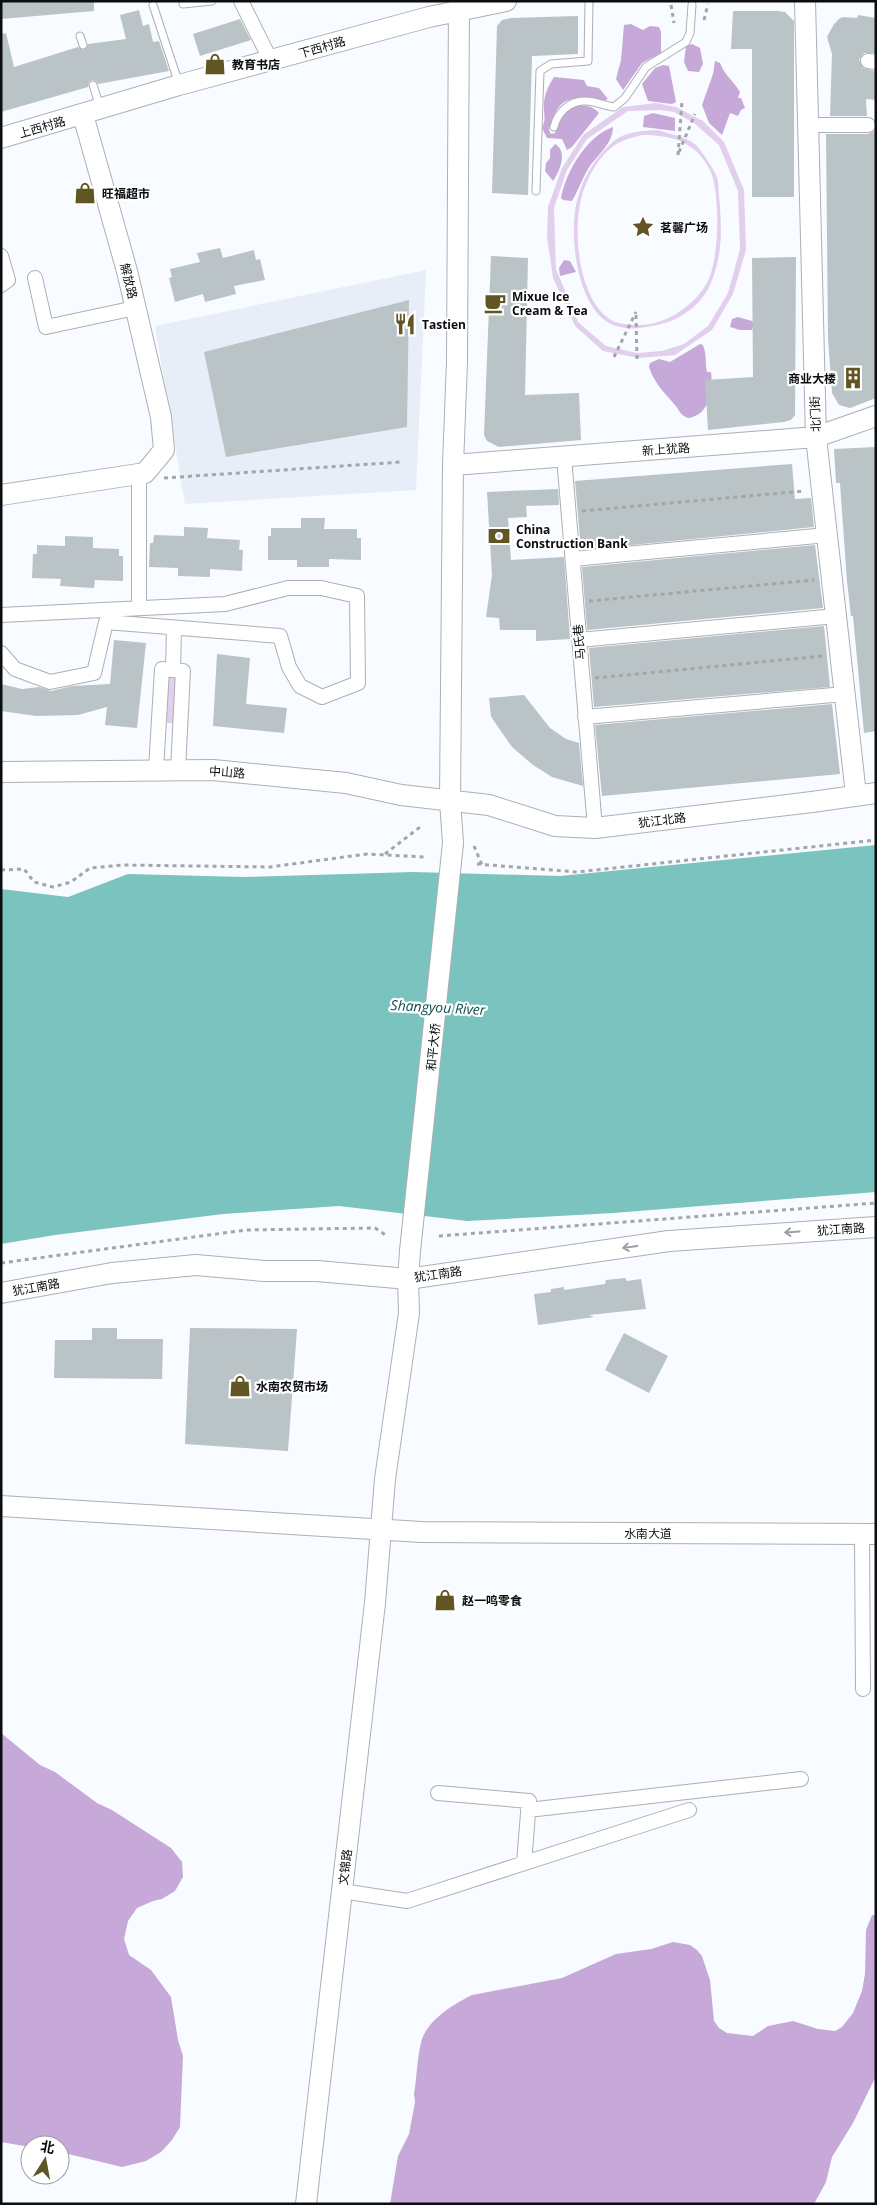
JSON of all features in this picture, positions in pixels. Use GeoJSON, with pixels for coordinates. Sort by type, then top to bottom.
{"type":"FeatureCollection","features":[{"type":"Feature","properties":{"kind":"street"},"geometry":{"type":"LineString","coordinates":[[241,1],[271,61]]}},
{"type":"Feature","properties":{"kind":"street","name":"下西村路"},"geometry":{"type":"LineString","coordinates":[[92,112],[179,85],[429,17],[460,6],[506,1]]}},
{"type":"Feature","properties":{"kind":"street","name":"北门街"},"geometry":{"type":"LineString","coordinates":[[805,1],[816,438],[845,694],[866,794]]}},
{"type":"Feature","properties":{"kind":"street","name":"和平大桥"},"geometry":{"type":"LineString","coordinates":[[408,1279],[453,843],[450,801],[460,6]]}},
{"type":"Feature","properties":{"kind":"street","name":"上西村路"},"geometry":{"type":"LineString","coordinates":[[1,138],[92,112]]}},
{"type":"Feature","properties":{"kind":"street","name":"解放路"},"geometry":{"type":"LineString","coordinates":[[92,112],[161,417],[164,450],[145,473],[139,474]]}},
{"type":"Feature","properties":{"kind":"street"},"geometry":{"type":"LineString","coordinates":[[808,125],[868,125]]}},
{"type":"Feature","properties":{"kind":"street"},"geometry":{"type":"LineString","coordinates":[[1,256],[8,280],[1,285]]}},
{"type":"Feature","properties":{"kind":"street"},"geometry":{"type":"LineString","coordinates":[[35,278],[46,327],[135,308]]}},
{"type":"Feature","properties":{"kind":"street","name":"新上犹路"},"geometry":{"type":"LineString","coordinates":[[453,465],[816,438],[876,416]]}},
{"type":"Feature","properties":{"kind":"street","name":"马氏巷"},"geometry":{"type":"LineString","coordinates":[[564,457],[595,828]]}},
{"type":"Feature","properties":{"kind":"street"},"geometry":{"type":"LineString","coordinates":[[1,495],[139,474],[139,608]]}},
{"type":"Feature","properties":{"kind":"street"},"geometry":{"type":"LineString","coordinates":[[572,559],[827,535]]}},
{"type":"Feature","properties":{"kind":"street"},"geometry":{"type":"LineString","coordinates":[[1,615],[225,604],[288,588],[321,588],[357,596],[358,683],[322,697],[300,686],[289,667],[280,636],[106,622],[94,673],[50,682],[15,669],[1,653]]}},
{"type":"Feature","properties":{"kind":"street"},"geometry":{"type":"LineString","coordinates":[[579,640],[836,616]]}},
{"type":"Feature","properties":{"kind":"street"},"geometry":{"type":"LineString","coordinates":[[173,670],[174,628]]}},
{"type":"Feature","properties":{"kind":"street"},"geometry":{"type":"LineString","coordinates":[[156,770],[162,670],[173,670],[183,671],[178,770]]}},
{"type":"Feature","properties":{"kind":"street"},"geometry":{"type":"LineString","coordinates":[[585,717],[845,694]]}},
{"type":"Feature","properties":{"kind":"street","name":"中山路"},"geometry":{"type":"LineString","coordinates":[[1,772],[213,770],[346,783],[401,795],[450,801]]}},
{"type":"Feature","properties":{"kind":"street","name":"犹江北路"},"geometry":{"type":"LineString","coordinates":[[450,801],[490,805],[555,826],[595,828],[866,794]]}},
{"type":"Feature","properties":{"kind":"street","name":"犹江南路"},"geometry":{"type":"LineString","coordinates":[[1,1293],[112,1273],[196,1265],[264,1271],[317,1271],[408,1279],[669,1241],[876,1227]]}},
{"type":"Feature","properties":{"kind":"street","name":"文锦路"},"geometry":{"type":"LineString","coordinates":[[306,2204],[376,1603],[385,1480],[409,1313],[408,1279]]}},
{"type":"Feature","properties":{"kind":"street","name":"水南大道"},"geometry":{"type":"LineString","coordinates":[[1,1506],[421,1532],[869,1534]]}},
{"type":"Feature","properties":{"kind":"street"},"geometry":{"type":"LineString","coordinates":[[863,1689],[869,1534]]}},
{"type":"Feature","properties":{"kind":"street"},"geometry":{"type":"LineString","coordinates":[[528,1810],[801,1779]]}},
{"type":"Feature","properties":{"kind":"street"},"geometry":{"type":"LineString","coordinates":[[438,1793],[528,1800],[524,1863]]}},
{"type":"Feature","properties":{"kind":"street"},"geometry":{"type":"LineString","coordinates":[[342,1891],[407,1901],[689,1810]]}},
{"type":"Feature","properties":{"kind":"lane"},"geometry":{"type":"LineString","coordinates":[[183,4],[212,1]]}},
{"type":"Feature","properties":{"kind":"lane"},"geometry":{"type":"LineString","coordinates":[[536,191],[540,71],[551,64],[588,61],[589,1]]}},
{"type":"Feature","properties":{"kind":"lane"},"geometry":{"type":"LineString","coordinates":[[153,5],[179,85]]}},
{"type":"Feature","properties":{"kind":"lane"},"geometry":{"type":"LineString","coordinates":[[554,127],[556,118],[566,107],[585,101],[614,108],[625,98],[646,66],[686,42],[690,33],[692,5]]}},
{"type":"Feature","properties":{"kind":"lane"},"geometry":{"type":"LineString","coordinates":[[80,36],[83,45]]}},
{"type":"Feature","properties":{"kind":"lane"},"geometry":{"type":"LineString","coordinates":[[92,112],[93,85]]}},
{"type":"Feature","properties":{"kind":"path"},"geometry":{"type":"LineString","coordinates":[[704,20],[708,4]]}},
{"type":"Feature","properties":{"kind":"path"},"geometry":{"type":"LineString","coordinates":[[671,6],[674,23]]}},
{"type":"Feature","properties":{"kind":"path"},"geometry":{"type":"LineString","coordinates":[[682,101],[678,155],[695,114]]}},
{"type":"Feature","properties":{"kind":"path"},"geometry":{"type":"LineString","coordinates":[[614,357],[636,312],[637,362]]}},
{"type":"Feature","properties":{"kind":"path"},"geometry":{"type":"LineString","coordinates":[[161,478],[401,462]]}},
{"type":"Feature","properties":{"kind":"path"},"geometry":{"type":"LineString","coordinates":[[568,512],[822,490]]}},
{"type":"Feature","properties":{"kind":"path"},"geometry":{"type":"LineString","coordinates":[[576,602],[832,578]]}},
{"type":"Feature","properties":{"kind":"path"},"geometry":{"type":"LineString","coordinates":[[582,679],[840,655]]}},
{"type":"Feature","properties":{"kind":"path"},"geometry":{"type":"LineString","coordinates":[[385,854],[420,826]]}},
{"type":"Feature","properties":{"kind":"path"},"geometry":{"type":"LineString","coordinates":[[477,864],[576,872],[876,840]]}},
{"type":"Feature","properties":{"kind":"path"},"geometry":{"type":"LineString","coordinates":[[474,846],[482,865]]}},
{"type":"Feature","properties":{"kind":"path"},"geometry":{"type":"LineString","coordinates":[[1,870],[24,869],[34,882],[53,887],[72,882],[90,868],[114,866],[270,867],[367,854],[425,857]]}},
{"type":"Feature","properties":{"kind":"path"},"geometry":{"type":"LineString","coordinates":[[439,1236],[876,1203]]}},
{"type":"Feature","properties":{"kind":"path"},"geometry":{"type":"LineString","coordinates":[[1,1263],[246,1230],[375,1228],[387,1236]]}},
{"type":"Feature","properties":{"kind":"shaded area"},"geometry":{"type":"Polygon","coordinates":[[[631,24],[643,30],[650,26],[659,27],[661,32],[661,53],[642,63],[623,90],[616,79],[621,60],[624,25],[631,24]]]}},
{"type":"Feature","properties":{"kind":"shaded area"},"geometry":{"type":"Polygon","coordinates":[[[692,44],[700,48],[703,64],[699,72],[688,71],[684,62],[686,46],[692,44]]]}},
{"type":"Feature","properties":{"kind":"shaded area"},"geometry":{"type":"Polygon","coordinates":[[[715,61],[720,63],[738,88],[740,92],[738,98],[741,98],[745,108],[741,110],[738,116],[730,113],[722,135],[709,123],[702,105],[713,74],[715,61]]]}},
{"type":"Feature","properties":{"kind":"shaded area"},"geometry":{"type":"Polygon","coordinates":[[[663,65],[669,66],[676,102],[672,104],[648,101],[642,84],[655,68],[663,65]]]}},
{"type":"Feature","properties":{"kind":"shaded area"},"geometry":{"type":"Polygon","coordinates":[[[554,77],[584,80],[587,86],[599,88],[608,99],[602,102],[582,98],[574,99],[561,105],[556,111],[549,130],[551,134],[555,133],[560,119],[569,109],[585,106],[595,109],[599,113],[572,147],[567,150],[562,139],[547,138],[542,128],[545,96],[554,77]]]}},
{"type":"Feature","properties":{"kind":"shaded area"},"geometry":{"type":"Polygon","coordinates":[[[656,103],[676,107],[703,121],[724,142],[744,190],[746,250],[733,294],[712,330],[675,355],[639,358],[603,351],[575,326],[553,278],[547,237],[548,207],[562,168],[583,135],[623,107],[656,103]],[[660,110],[628,111],[587,139],[567,170],[554,208],[556,269],[578,322],[606,346],[637,353],[662,351],[684,344],[708,326],[728,293],[740,249],[738,191],[719,145],[694,123],[674,112],[660,110]]]}},
{"type":"Feature","properties":{"kind":"shaded area"},"geometry":{"type":"Polygon","coordinates":[[[653,113],[675,118],[675,131],[643,127],[644,116],[653,113]]]}},
{"type":"Feature","properties":{"kind":"shaded area"},"geometry":{"type":"Polygon","coordinates":[[[613,127],[610,139],[588,169],[572,201],[563,200],[561,198],[568,177],[579,156],[595,138],[613,127]]]}},
{"type":"Feature","properties":{"kind":"shaded area"},"geometry":{"type":"Polygon","coordinates":[[[658,130],[673,134],[696,145],[714,170],[718,179],[721,230],[717,263],[710,285],[702,299],[683,315],[668,322],[643,328],[619,327],[600,316],[590,302],[582,285],[574,246],[575,208],[588,172],[608,146],[624,135],[658,130]],[[642,135],[614,145],[597,163],[584,190],[579,210],[578,227],[581,264],[585,282],[592,299],[601,312],[613,321],[639,325],[658,322],[668,318],[685,308],[699,294],[710,276],[714,263],[717,232],[715,186],[712,175],[704,160],[695,150],[681,141],[662,136],[642,135]]]}},
{"type":"Feature","properties":{"kind":"shaded area"},"geometry":{"type":"Polygon","coordinates":[[[555,144],[561,151],[562,161],[553,181],[545,171],[546,163],[550,158],[550,150],[555,144]]]}},
{"type":"Feature","properties":{"kind":"shaded area"},"geometry":{"type":"Polygon","coordinates":[[[564,260],[570,261],[576,272],[560,276],[559,268],[564,260]]]}},
{"type":"Feature","properties":{"kind":"shaded area"},"geometry":{"type":"Polygon","coordinates":[[[426,270],[416,490],[185,504],[155,326],[426,270]]]}},
{"type":"Feature","properties":{"kind":"shaded area"},"geometry":{"type":"Polygon","coordinates":[[[738,317],[752,321],[754,324],[752,330],[740,330],[730,327],[732,319],[738,317]]]}},
{"type":"Feature","properties":{"kind":"shaded area"},"geometry":{"type":"Polygon","coordinates":[[[700,344],[703,345],[704,349],[707,372],[711,372],[711,391],[704,409],[700,413],[688,418],[681,414],[660,387],[649,367],[650,363],[659,359],[670,362],[700,344]]]}},
{"type":"Feature","properties":{"kind":"shaded area"},"geometry":{"type":"Polygon","coordinates":[[[167,676],[177,676],[175,723],[164,723],[167,676]]]}},
{"type":"Feature","properties":{"kind":"shaded area"},"geometry":{"type":"Polygon","coordinates":[[[1,1733],[40,1765],[55,1772],[97,1803],[112,1810],[171,1848],[182,1862],[183,1877],[175,1891],[162,1899],[137,1908],[128,1921],[124,1939],[129,1955],[151,1970],[171,1997],[178,2040],[183,2056],[180,2127],[161,2152],[146,2161],[122,2167],[70,2154],[70,2135],[20,2135],[20,2145],[1,2142],[1,1733]]]}},
{"type":"Feature","properties":{"kind":"shaded area"},"geometry":{"type":"Polygon","coordinates":[[[872,1915],[876,1915],[876,2076],[853,2123],[832,2157],[826,2182],[814,2204],[390,2204],[398,2156],[409,2134],[415,2102],[414,2094],[422,2039],[425,2032],[436,2019],[458,2003],[472,1995],[562,1978],[616,1954],[651,1949],[673,1942],[690,1945],[702,1956],[710,1980],[714,2021],[719,2028],[727,2033],[753,2036],[768,2026],[793,2021],[818,2029],[835,2031],[842,2027],[853,2013],[862,1991],[865,1974],[866,1930],[872,1915]]]}},
{"type":"Feature","properties":{"kind":"water","name":"Shangyou River"},"geometry":{"type":"Polygon","coordinates":[[[876,845],[876,1192],[613,1213],[467,1221],[339,1206],[223,1214],[55,1235],[1,1244],[1,889],[68,897],[128,874],[244,877],[413,872],[560,876],[876,845]]]}},
{"type":"Feature","properties":{"kind":"building"},"geometry":{"type":"Polygon","coordinates":[[[1,1],[94,1],[94,11],[1,19],[1,1]]]}},
{"type":"Feature","properties":{"kind":"building"},"geometry":{"type":"Polygon","coordinates":[[[139,10],[143,26],[149,24],[153,42],[159,41],[169,71],[98,84],[92,80],[89,82],[88,87],[1,112],[1,34],[6,33],[14,67],[78,47],[84,50],[88,44],[126,39],[120,15],[139,10]]]}},
{"type":"Feature","properties":{"kind":"building"},"geometry":{"type":"Polygon","coordinates":[[[733,11],[785,12],[794,21],[794,197],[752,197],[752,49],[731,49],[733,11]]]}},
{"type":"Feature","properties":{"kind":"building"},"geometry":{"type":"Polygon","coordinates":[[[858,15],[876,18],[876,53],[864,53],[859,60],[863,68],[876,71],[876,100],[866,99],[867,116],[830,116],[832,54],[827,37],[839,19],[843,17],[857,18],[858,15]]]}},
{"type":"Feature","properties":{"kind":"building"},"geometry":{"type":"Polygon","coordinates":[[[578,16],[578,54],[532,56],[528,195],[492,193],[497,26],[502,20],[511,18],[578,16]]]}},
{"type":"Feature","properties":{"kind":"building"},"geometry":{"type":"Polygon","coordinates":[[[240,19],[251,40],[200,56],[193,34],[240,19]]]}},
{"type":"Feature","properties":{"kind":"building"},"geometry":{"type":"Polygon","coordinates":[[[876,130],[876,398],[850,408],[839,405],[832,393],[828,338],[826,134],[868,134],[876,130]]]}},
{"type":"Feature","properties":{"kind":"building"},"geometry":{"type":"Polygon","coordinates":[[[220,248],[223,258],[254,250],[256,260],[260,259],[265,280],[234,286],[236,294],[205,302],[203,294],[175,302],[169,278],[172,277],[170,269],[200,262],[197,253],[220,248]]]}},
{"type":"Feature","properties":{"kind":"building"},"geometry":{"type":"Polygon","coordinates":[[[491,256],[528,258],[525,395],[579,393],[581,440],[499,447],[487,441],[484,435],[491,256]]]}},
{"type":"Feature","properties":{"kind":"building"},"geometry":{"type":"Polygon","coordinates":[[[796,257],[795,415],[791,420],[784,422],[708,430],[705,380],[753,377],[752,258],[796,257]]]}},
{"type":"Feature","properties":{"kind":"building"},"geometry":{"type":"Polygon","coordinates":[[[409,300],[407,427],[226,457],[204,352],[409,300]]]}},
{"type":"Feature","properties":{"kind":"building"},"geometry":{"type":"Polygon","coordinates":[[[876,447],[876,731],[864,733],[853,616],[851,616],[847,581],[840,483],[836,483],[834,449],[876,447]]]}},
{"type":"Feature","properties":{"kind":"building"},"geometry":{"type":"Polygon","coordinates":[[[792,464],[795,499],[811,498],[814,527],[581,550],[575,481],[792,464]]]}},
{"type":"Feature","properties":{"kind":"building"},"geometry":{"type":"Polygon","coordinates":[[[558,489],[559,505],[526,506],[527,517],[508,518],[511,560],[564,557],[570,639],[536,641],[536,630],[500,630],[499,618],[486,617],[492,575],[487,492],[558,489]]]}},
{"type":"Feature","properties":{"kind":"building"},"geometry":{"type":"Polygon","coordinates":[[[301,518],[325,518],[324,529],[357,529],[357,538],[361,538],[361,560],[329,559],[329,567],[297,567],[297,560],[268,560],[268,536],[271,536],[271,528],[301,528],[301,518]]]}},
{"type":"Feature","properties":{"kind":"building"},"geometry":{"type":"Polygon","coordinates":[[[184,527],[208,528],[207,538],[240,540],[239,550],[243,550],[242,571],[210,569],[210,577],[178,576],[178,568],[149,567],[150,543],[153,543],[154,535],[184,536],[184,527]]]}},
{"type":"Feature","properties":{"kind":"building"},"geometry":{"type":"Polygon","coordinates":[[[65,536],[93,537],[93,548],[119,549],[119,556],[123,556],[123,581],[95,580],[94,588],[60,586],[61,579],[32,578],[33,554],[37,554],[37,545],[65,546],[65,536]]]}},
{"type":"Feature","properties":{"kind":"building"},"geometry":{"type":"Polygon","coordinates":[[[815,545],[823,608],[587,630],[582,567],[815,545]]]}},
{"type":"Feature","properties":{"kind":"building"},"geometry":{"type":"Polygon","coordinates":[[[824,626],[830,687],[594,707],[589,648],[824,626]]]}},
{"type":"Feature","properties":{"kind":"building"},"geometry":{"type":"Polygon","coordinates":[[[114,640],[146,643],[137,728],[105,725],[107,707],[78,715],[36,716],[1,711],[1,684],[22,689],[39,687],[51,691],[72,686],[110,684],[114,640]]]}},
{"type":"Feature","properties":{"kind":"building"},"geometry":{"type":"Polygon","coordinates":[[[217,654],[250,658],[246,704],[287,708],[284,733],[213,726],[217,654]]]}},
{"type":"Feature","properties":{"kind":"building"},"geometry":{"type":"Polygon","coordinates":[[[524,695],[550,728],[566,739],[579,743],[583,786],[552,777],[533,765],[512,747],[496,724],[491,716],[489,698],[524,695]]]}},
{"type":"Feature","properties":{"kind":"building"},"geometry":{"type":"Polygon","coordinates":[[[832,704],[840,774],[602,796],[595,725],[832,704]]]}},
{"type":"Feature","properties":{"kind":"building"},"geometry":{"type":"Polygon","coordinates":[[[625,1278],[627,1281],[641,1279],[646,1309],[589,1315],[594,1317],[538,1325],[534,1294],[551,1292],[551,1289],[564,1287],[564,1290],[605,1284],[606,1280],[625,1278]]]}},
{"type":"Feature","properties":{"kind":"building"},"geometry":{"type":"Polygon","coordinates":[[[92,1328],[117,1328],[117,1339],[163,1339],[162,1379],[54,1378],[55,1340],[92,1340],[92,1328]]]}},
{"type":"Feature","properties":{"kind":"building","name":"水南农贸市场"},"geometry":{"type":"Polygon","coordinates":[[[190,1328],[297,1329],[288,1451],[185,1444],[190,1328]]]}},
{"type":"Feature","properties":{"kind":"building"},"geometry":{"type":"Polygon","coordinates":[[[624,1333],[668,1356],[649,1393],[605,1370],[624,1333]]]}},
{"type":"Feature","properties":{"kind":"place","name":"教育书店"},"geometry":{"type":"Point","coordinates":[215,64]}},
{"type":"Feature","properties":{"kind":"place","name":"旺福超市"},"geometry":{"type":"Point","coordinates":[85,193]}},
{"type":"Feature","properties":{"kind":"place","name":"茗馨广场"},"geometry":{"type":"Point","coordinates":[643,227]}},
{"type":"Feature","properties":{"kind":"place","name":"Mixue Ice Cream & Tea"},"geometry":{"type":"Point","coordinates":[495,303]}},
{"type":"Feature","properties":{"kind":"place","name":"Tastien"},"geometry":{"type":"Point","coordinates":[405,324]}},
{"type":"Feature","properties":{"kind":"place","name":"商业大楼"},"geometry":{"type":"Point","coordinates":[853,378]}},
{"type":"Feature","properties":{"kind":"place","name":"China Construction Bank"},"geometry":{"type":"Point","coordinates":[499,536]}},
{"type":"Feature","properties":{"kind":"place","name":"水南农贸市场"},"geometry":{"type":"Point","coordinates":[240,1386]}},
{"type":"Feature","properties":{"kind":"place","name":"赵一鸣零食"},"geometry":{"type":"Point","coordinates":[445,1600]}}]}
